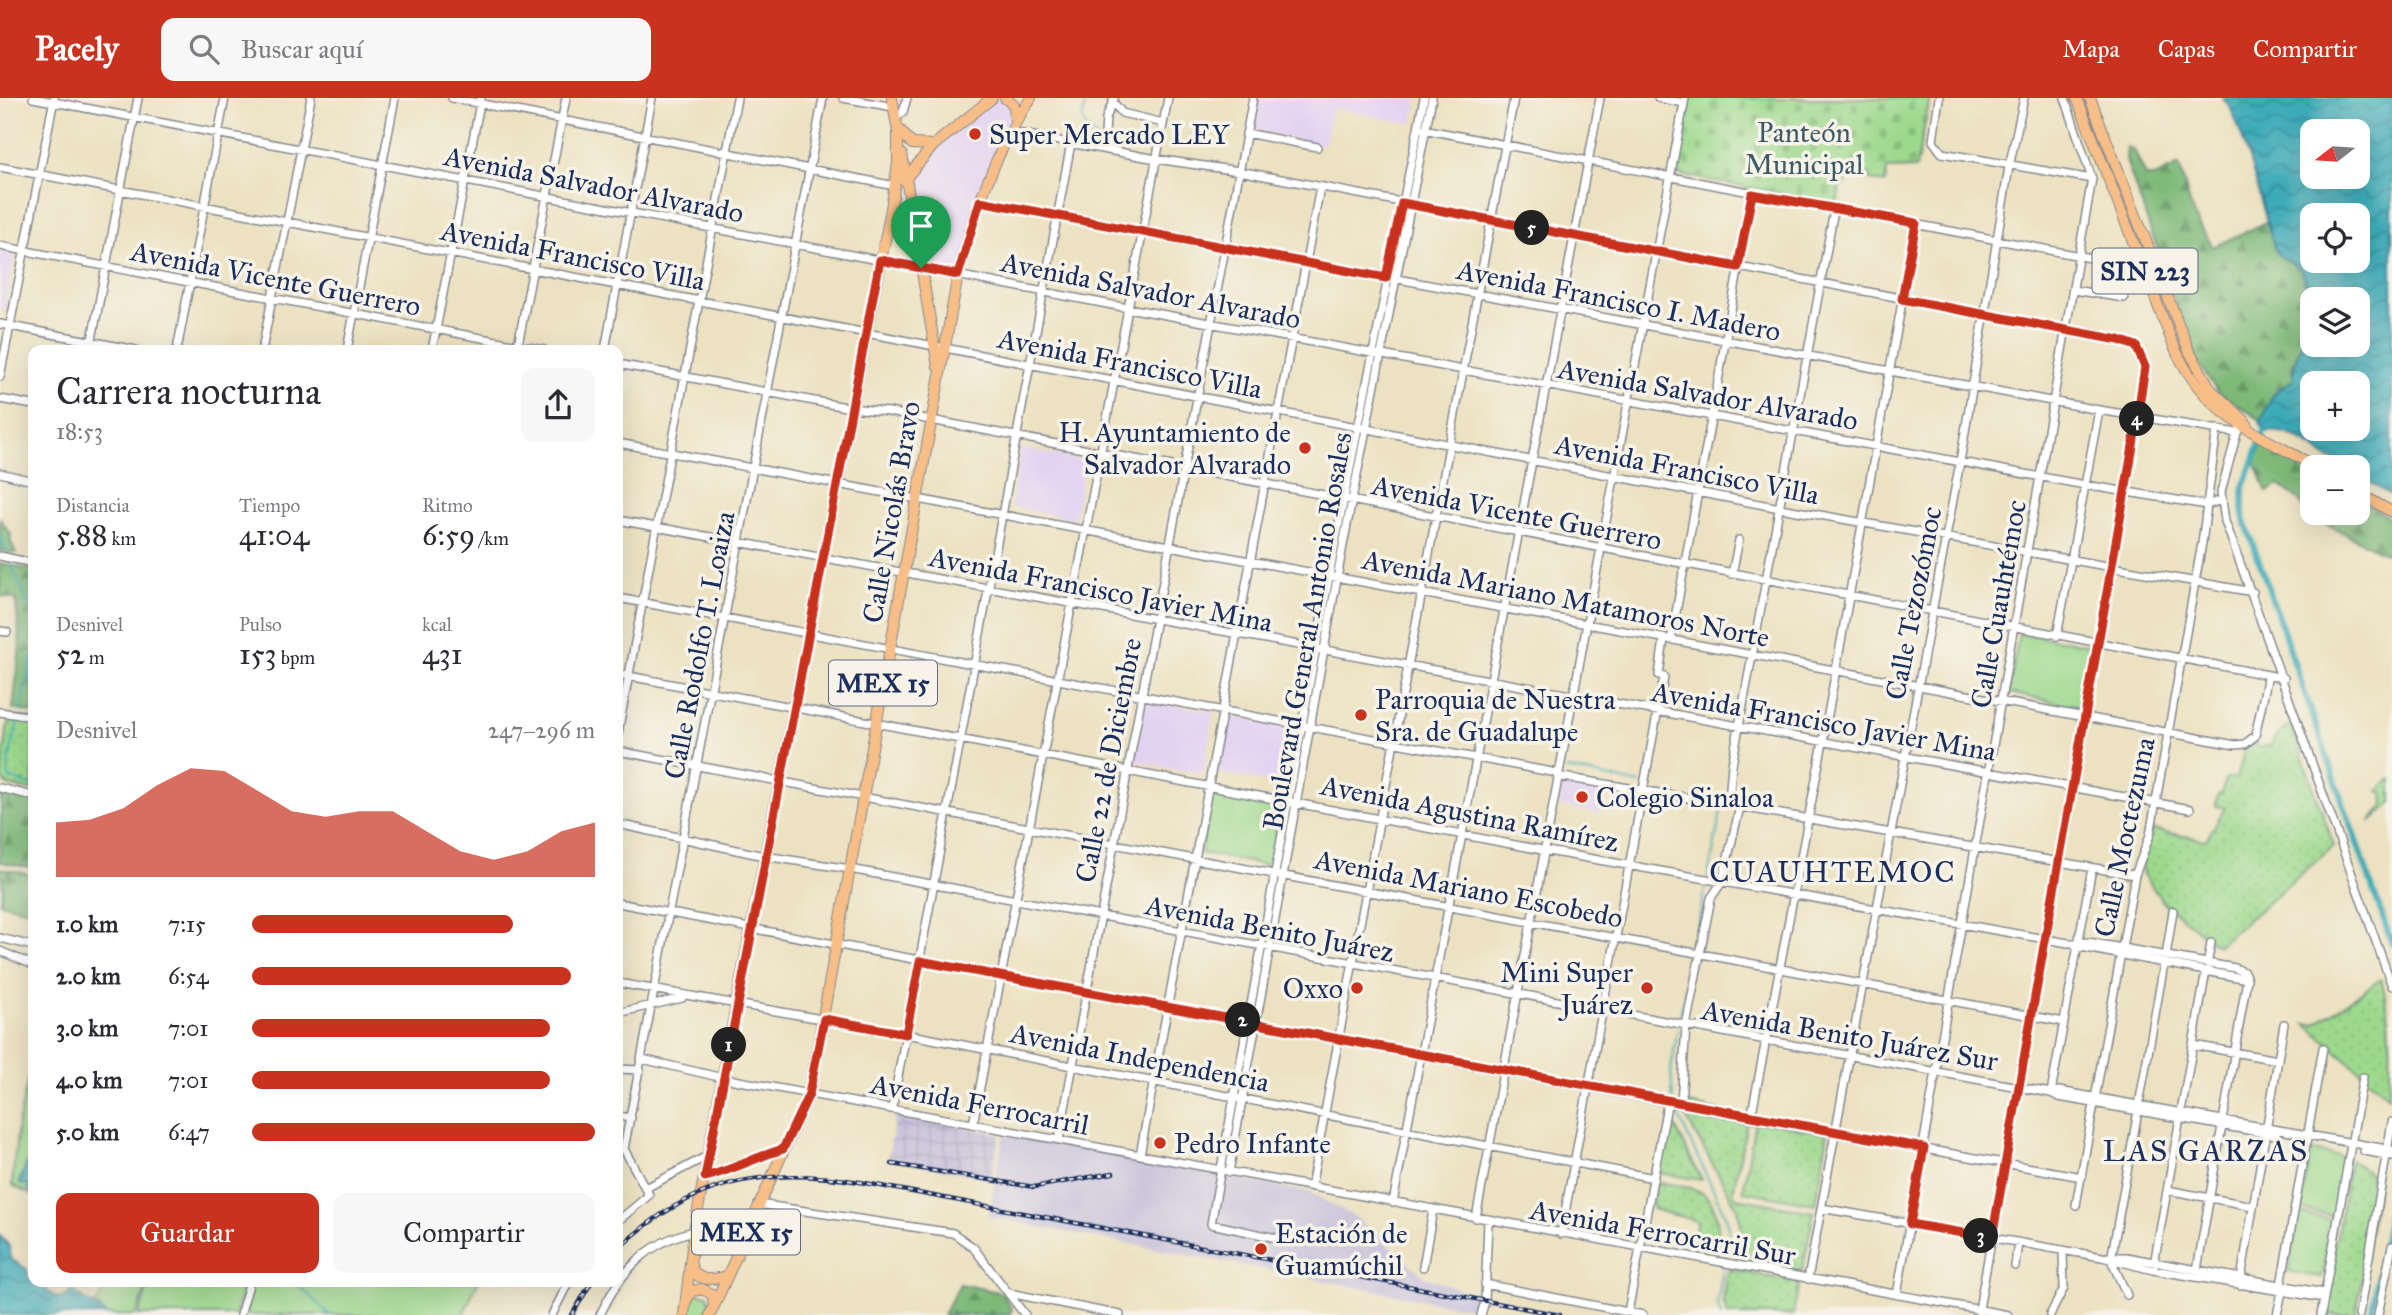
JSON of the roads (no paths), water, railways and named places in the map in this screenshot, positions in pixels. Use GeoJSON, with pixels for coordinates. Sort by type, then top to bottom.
{"type":"FeatureCollection","features":[{"type":"Feature","properties":{"kind":"main road","name":"MEX 15"},"geometry":{"type":"LineString","coordinates":[[684,1315],[694,1231],[736,1005],[891,209],[906,177],[934,145],[992,98]]}},
{"type":"Feature","properties":{"kind":"main road"},"geometry":{"type":"LineString","coordinates":[[1005,98],[1014,105],[1013,127]]}},
{"type":"Feature","properties":{"kind":"main road"},"geometry":{"type":"LineString","coordinates":[[939,347],[980,201],[1013,127],[1031,98]]}},
{"type":"Feature","properties":{"kind":"main road","name":"SIN 223"},"geometry":{"type":"LineString","coordinates":[[2077,98],[2150,285],[2193,383],[2213,405],[2242,426],[2300,458]]}},
{"type":"Feature","properties":{"kind":"main road","name":"SIN 223"},"geometry":{"type":"LineString","coordinates":[[2090,98],[2201,374],[2242,426]]}},
{"type":"Feature","properties":{"kind":"main road"},"geometry":{"type":"LineString","coordinates":[[893,103],[921,268],[939,347]]}},
{"type":"Feature","properties":{"kind":"main road"},"geometry":{"type":"LineString","coordinates":[[897,124],[909,142],[934,145]]}},
{"type":"Feature","properties":{"kind":"main road"},"geometry":{"type":"LineString","coordinates":[[891,209],[895,186],[897,124]]}},
{"type":"Feature","properties":{"kind":"main road"},"geometry":{"type":"LineString","coordinates":[[2150,285],[2162,281]]}},
{"type":"Feature","properties":{"kind":"main road","name":"Calle Nicolás Bravo"},"geometry":{"type":"LineString","coordinates":[[783,1149],[809,1094],[824,1019],[861,798],[940,374],[939,347]]}},
{"type":"Feature","properties":{"kind":"main road"},"geometry":{"type":"LineString","coordinates":[[2370,499],[2392,512]]}},
{"type":"Feature","properties":{"kind":"main road","name":"MEX 15"},"geometry":{"type":"LineString","coordinates":[[710,1315],[783,1149]]}},
{"type":"Feature","properties":{"kind":"main road"},"geometry":{"type":"LineString","coordinates":[[690,1262],[693,1272],[700,1278],[710,1280],[727,1276]]}},
{"type":"Feature","properties":{"kind":"main road"},"geometry":{"type":"LineString","coordinates":[[686,1301],[692,1292],[702,1289],[712,1294],[715,1304]]}},
{"type":"Feature","properties":{"kind":"street","name":"Avenida Salvador Alvarado"},"geometry":{"type":"LineString","coordinates":[[33,98],[1210,323],[2041,477],[2207,505],[2221,500]]}},
{"type":"Feature","properties":{"kind":"street"},"geometry":{"type":"LineString","coordinates":[[91,345],[138,98]]}},
{"type":"Feature","properties":{"kind":"street"},"geometry":{"type":"LineString","coordinates":[[178,345],[225,98]]}},
{"type":"Feature","properties":{"kind":"street"},"geometry":{"type":"LineString","coordinates":[[263,345],[312,98]]}},
{"type":"Feature","properties":{"kind":"street"},"geometry":{"type":"LineString","coordinates":[[348,345],[395,98]]}},
{"type":"Feature","properties":{"kind":"street"},"geometry":{"type":"LineString","coordinates":[[452,98],[480,101],[561,120],[895,186]]}},
{"type":"Feature","properties":{"kind":"street"},"geometry":{"type":"LineString","coordinates":[[517,345],[566,98]]}},
{"type":"Feature","properties":{"kind":"street"},"geometry":{"type":"LineString","coordinates":[[606,345],[652,98]]}},
{"type":"Feature","properties":{"kind":"street"},"geometry":{"type":"LineString","coordinates":[[623,704],[737,98]]}},
{"type":"Feature","properties":{"kind":"street","name":"Calle Rodolfo T. Loaiza"},"geometry":{"type":"LineString","coordinates":[[624,1149],[823,98]]}},
{"type":"Feature","properties":{"kind":"street"},"geometry":{"type":"LineString","coordinates":[[843,98],[893,103]]}},
{"type":"Feature","properties":{"kind":"street"},"geometry":{"type":"LineString","coordinates":[[897,124],[907,98]]}},
{"type":"Feature","properties":{"kind":"street"},"geometry":{"type":"LineString","coordinates":[[973,1124],[1168,98]]}},
{"type":"Feature","properties":{"kind":"street","name":"Calle 22 de Diciembre"},"geometry":{"type":"LineString","coordinates":[[1059,1140],[1252,98]]}},
{"type":"Feature","properties":{"kind":"street","name":"Boulevard General Antonio Rosales"},"geometry":{"type":"LineString","coordinates":[[1376,353],[1396,279],[1422,128],[1424,98]]}},
{"type":"Feature","properties":{"kind":"street","name":"Boulevard General Antonio Rosales"},"geometry":{"type":"LineString","coordinates":[[1281,1240],[1211,1226],[1301,724],[1376,353],[1386,278],[1402,203],[1432,98]]}},
{"type":"Feature","properties":{"kind":"street"},"geometry":{"type":"LineString","coordinates":[[1311,1187],[1514,98]]}},
{"type":"Feature","properties":{"kind":"street"},"geometry":{"type":"LineString","coordinates":[[1393,1203],[1600,98]]}},
{"type":"Feature","properties":{"kind":"street"},"geometry":{"type":"LineString","coordinates":[[1476,1218],[1542,850],[1684,100],[1658,98]]}},
{"type":"Feature","properties":{"kind":"street"},"geometry":{"type":"LineString","coordinates":[[1939,98],[1933,141],[1938,150],[1947,156],[2092,179]]}},
{"type":"Feature","properties":{"kind":"street","name":"Calle Tezozómoc"},"geometry":{"type":"LineString","coordinates":[[1808,1279],[1960,462],[2009,167],[2024,98]]}},
{"type":"Feature","properties":{"kind":"street","name":"Calle Cuauhtémoc"},"geometry":{"type":"LineString","coordinates":[[1897,1295],[1964,924],[2092,179],[2065,98]]}},
{"type":"Feature","properties":{"kind":"street"},"geometry":{"type":"LineString","coordinates":[[0,377],[54,100]]}},
{"type":"Feature","properties":{"kind":"street"},"geometry":{"type":"LineString","coordinates":[[1104,149],[1105,118],[1114,100],[1126,115],[1163,122]]}},
{"type":"Feature","properties":{"kind":"street"},"geometry":{"type":"LineString","coordinates":[[433,345],[480,101]]}},
{"type":"Feature","properties":{"kind":"street"},"geometry":{"type":"LineString","coordinates":[[1013,127],[1071,143],[1239,171],[2119,340],[2136,346],[2145,367],[2137,416],[1978,1312]]}},
{"type":"Feature","properties":{"kind":"street"},"geometry":{"type":"LineString","coordinates":[[1422,128],[2132,266]]}},
{"type":"Feature","properties":{"kind":"street"},"geometry":{"type":"LineString","coordinates":[[1246,133],[1317,147]]}},
{"type":"Feature","properties":{"kind":"street"},"geometry":{"type":"LineString","coordinates":[[892,1109],[1071,143]]}},
{"type":"Feature","properties":{"kind":"street","name":"Avenida Francisco Villa"},"geometry":{"type":"LineString","coordinates":[[0,167],[1780,508],[2194,584],[2253,592]]}},
{"type":"Feature","properties":{"kind":"street"},"geometry":{"type":"LineString","coordinates":[[1140,1155],[1320,187]]}},
{"type":"Feature","properties":{"kind":"street"},"geometry":{"type":"LineString","coordinates":[[1561,1234],[1664,677],[1659,675],[1684,565],[1752,194]]}},
{"type":"Feature","properties":{"kind":"street","name":"Avenida Francisco I. Madero"},"geometry":{"type":"LineString","coordinates":[[980,201],[2099,410],[2217,429],[2242,426]]}},
{"type":"Feature","properties":{"kind":"street"},"geometry":{"type":"LineString","coordinates":[[1834,210],[1729,800],[1740,807],[2135,876]]}},
{"type":"Feature","properties":{"kind":"street"},"geometry":{"type":"LineString","coordinates":[[1751,1118],[1823,742],[1916,223]]}},
{"type":"Feature","properties":{"kind":"street","name":"Avenida Vicente Guerrero"},"geometry":{"type":"LineString","coordinates":[[0,246],[508,345]]}},
{"type":"Feature","properties":{"kind":"street"},"geometry":{"type":"LineString","coordinates":[[2073,290],[2124,298]]}},
{"type":"Feature","properties":{"kind":"street"},"geometry":{"type":"LineString","coordinates":[[0,324],[87,345]]}},
{"type":"Feature","properties":{"kind":"street","name":"Avenida Vicente Guerrero"},"geometry":{"type":"LineString","coordinates":[[623,365],[2284,678]]}},
{"type":"Feature","properties":{"kind":"street"},"geometry":{"type":"LineString","coordinates":[[0,399],[28,404]]}},
{"type":"Feature","properties":{"kind":"street"},"geometry":{"type":"LineString","coordinates":[[2057,636],[2099,410]]}},
{"type":"Feature","properties":{"kind":"street"},"geometry":{"type":"LineString","coordinates":[[2242,426],[2221,500],[2225,521],[2284,678],[2392,986]]}},
{"type":"Feature","properties":{"kind":"street","name":"Calle Moctezuma"},"geometry":{"type":"LineString","coordinates":[[2076,1205],[2135,876],[2150,835],[2194,584],[2217,429]]}},
{"type":"Feature","properties":{"kind":"street","name":"Avenida Mariano Matamoros Norte"},"geometry":{"type":"LineString","coordinates":[[623,444],[2240,745],[2255,736],[2267,675]]}},
{"type":"Feature","properties":{"kind":"street"},"geometry":{"type":"LineString","coordinates":[[0,473],[28,480]]}},
{"type":"Feature","properties":{"kind":"street","name":"Avenida Francisco Javier Mina"},"geometry":{"type":"LineString","coordinates":[[623,521],[2190,809]]}},
{"type":"Feature","properties":{"kind":"street"},"geometry":{"type":"LineString","coordinates":[[1732,574],[1740,540]]}},
{"type":"Feature","properties":{"kind":"street"},"geometry":{"type":"LineString","coordinates":[[0,556],[28,562]]}},
{"type":"Feature","properties":{"kind":"street","name":"Boulevard General Antonio Rosales"},"geometry":{"type":"LineString","coordinates":[[1229,1172],[1325,652],[1333,576]]}},
{"type":"Feature","properties":{"kind":"street"},"geometry":{"type":"LineString","coordinates":[[623,599],[1713,802]]}},
{"type":"Feature","properties":{"kind":"street","name":"Avenida Agustina Ramírez"},"geometry":{"type":"LineString","coordinates":[[623,675],[1297,801],[1542,850],[2207,968],[2240,970],[2247,979],[2235,1053]]}},
{"type":"Feature","properties":{"kind":"street"},"geometry":{"type":"LineString","coordinates":[[0,712],[28,716]]}},
{"type":"Feature","properties":{"kind":"street","name":"Avenida Mariano Escobedo"},"geometry":{"type":"LineString","coordinates":[[623,752],[2064,1022]]}},
{"type":"Feature","properties":{"kind":"street"},"geometry":{"type":"LineString","coordinates":[[0,788],[28,795]]}},
{"type":"Feature","properties":{"kind":"street"},"geometry":{"type":"LineString","coordinates":[[1681,1103],[1685,1026],[1711,898],[1719,882],[1740,807]]}},
{"type":"Feature","properties":{"kind":"street"},"geometry":{"type":"LineString","coordinates":[[623,825],[764,856],[850,869]]}},
{"type":"Feature","properties":{"kind":"street"},"geometry":{"type":"LineString","coordinates":[[2092,868],[2051,1093],[2055,1097],[2139,1108],[2390,1152]]}},
{"type":"Feature","properties":{"kind":"street","name":"Avenida Benito Juárez"},"geometry":{"type":"LineString","coordinates":[[850,869],[1685,1026]]}},
{"type":"Feature","properties":{"kind":"street"},"geometry":{"type":"LineString","coordinates":[[623,904],[1668,1100],[1751,1118],[2082,1177]]}},
{"type":"Feature","properties":{"kind":"street"},"geometry":{"type":"LineString","coordinates":[[2127,1295],[2112,1258],[2173,911]]}},
{"type":"Feature","properties":{"kind":"street"},"geometry":{"type":"LineString","coordinates":[[0,937],[28,945]]}},
{"type":"Feature","properties":{"kind":"street"},"geometry":{"type":"LineString","coordinates":[[2154,1266],[2211,943]]}},
{"type":"Feature","properties":{"kind":"street"},"geometry":{"type":"LineString","coordinates":[[0,951],[28,963]]}},
{"type":"Feature","properties":{"kind":"street","name":"Avenida Independencia"},"geometry":{"type":"LineString","coordinates":[[623,984],[988,1049],[1654,1178]]}},
{"type":"Feature","properties":{"kind":"street"},"geometry":{"type":"LineString","coordinates":[[623,1012],[686,997]]}},
{"type":"Feature","properties":{"kind":"street"},"geometry":{"type":"LineString","coordinates":[[2240,1281],[2284,1024]]}},
{"type":"Feature","properties":{"kind":"street","name":"Avenida Benito Juárez Sur"},"geometry":{"type":"LineString","coordinates":[[1685,1026],[2051,1093]]}},
{"type":"Feature","properties":{"kind":"street"},"geometry":{"type":"LineString","coordinates":[[2193,1045],[2278,1060]]}},
{"type":"Feature","properties":{"kind":"street"},"geometry":{"type":"LineString","coordinates":[[2277,1315],[2323,1048]]}},
{"type":"Feature","properties":{"kind":"street"},"geometry":{"type":"LineString","coordinates":[[2197,1270],[2235,1053]]}},
{"type":"Feature","properties":{"kind":"street","name":"Avenida Ferrocarril"},"geometry":{"type":"LineString","coordinates":[[642,1059],[723,1078],[1311,1187]]}},
{"type":"Feature","properties":{"kind":"street"},"geometry":{"type":"LineString","coordinates":[[623,1069],[640,1070]]}},
{"type":"Feature","properties":{"kind":"street"},"geometry":{"type":"LineString","coordinates":[[2321,1315],[2363,1077]]}},
{"type":"Feature","properties":{"kind":"street"},"geometry":{"type":"LineString","coordinates":[[1628,1312],[1668,1100]]}},
{"type":"Feature","properties":{"kind":"street"},"geometry":{"type":"LineString","coordinates":[[623,1117],[631,1118]]}},
{"type":"Feature","properties":{"kind":"street"},"geometry":{"type":"LineString","coordinates":[[2359,1315],[2390,1152],[2392,1122]]}},
{"type":"Feature","properties":{"kind":"street"},"geometry":{"type":"LineString","coordinates":[[624,1149],[647,1191]]}},
{"type":"Feature","properties":{"kind":"street"},"geometry":{"type":"LineString","coordinates":[[705,1177],[738,1168],[757,1156],[783,1149]]}},
{"type":"Feature","properties":{"kind":"street"},"geometry":{"type":"LineString","coordinates":[[623,1216],[647,1191],[709,1155]]}},
{"type":"Feature","properties":{"kind":"street","name":"Avenida Ferrocarril Sur"},"geometry":{"type":"LineString","coordinates":[[1311,1187],[1978,1312],[2008,1315]]}},
{"type":"Feature","properties":{"kind":"street"},"geometry":{"type":"LineString","coordinates":[[2167,1190],[2253,1206]]}},
{"type":"Feature","properties":{"kind":"street"},"geometry":{"type":"LineString","coordinates":[[758,1204],[944,1230],[962,1238],[1025,1315]]}},
{"type":"Feature","properties":{"kind":"street"},"geometry":{"type":"LineString","coordinates":[[1821,1208],[2324,1296]]}},
{"type":"Feature","properties":{"kind":"street"},"geometry":{"type":"LineString","coordinates":[[1423,1267],[1433,1210]]}},
{"type":"Feature","properties":{"kind":"street"},"geometry":{"type":"LineString","coordinates":[[1481,1315],[1488,1221]]}},
{"type":"Feature","properties":{"kind":"street"},"geometry":{"type":"LineString","coordinates":[[623,1276],[666,1238],[694,1231]]}},
{"type":"Feature","properties":{"kind":"street"},"geometry":{"type":"LineString","coordinates":[[2015,1266],[2018,1242]]}},
{"type":"Feature","properties":{"kind":"street"},"geometry":{"type":"LineString","coordinates":[[2378,1315],[2392,1246]]}},
{"type":"Feature","properties":{"kind":"street"},"geometry":{"type":"LineString","coordinates":[[2050,1315],[2064,1288],[2063,1250]]}},
{"type":"Feature","properties":{"kind":"street"},"geometry":{"type":"LineString","coordinates":[[2154,1266],[2197,1270],[2240,1281]]}},
{"type":"Feature","properties":{"kind":"street"},"geometry":{"type":"LineString","coordinates":[[1485,1284],[1643,1315]]}},
{"type":"Feature","properties":{"kind":"street"},"geometry":{"type":"LineString","coordinates":[[240,1315],[248,1287]]}},
{"type":"Feature","properties":{"kind":"street"},"geometry":{"type":"LineString","coordinates":[[552,1315],[566,1287]]}},
{"type":"Feature","properties":{"kind":"street"},"geometry":{"type":"LineString","coordinates":[[600,1315],[616,1287]]}},
{"type":"Feature","properties":{"kind":"street"},"geometry":{"type":"LineString","coordinates":[[1008,1293],[1120,1315]]}},
{"type":"Feature","properties":{"kind":"water"},"geometry":{"type":"Polygon","coordinates":[[[2223,98],[2392,98],[2392,496],[2370,483],[2370,455],[2324,455],[2302,441],[2370,441],[2370,371],[2300,371],[2300,440],[2280,432],[2267,432],[2260,423],[2273,394],[2294,379],[2300,348],[2300,357],[2370,357],[2370,287],[2307,287],[2302,273],[2370,273],[2370,203],[2300,203],[2300,271],[2281,257],[2275,249],[2238,125],[2223,98]]]}},
{"type":"Feature","properties":{"kind":"water"},"geometry":{"type":"Polygon","coordinates":[[[27,1163],[28,1190],[27,1184],[22,1185],[19,1182],[27,1163]]]}},
{"type":"Feature","properties":{"kind":"water"},"geometry":{"type":"Polygon","coordinates":[[[0,1235],[9,1246],[11,1259],[27,1269],[28,1287],[47,1287],[47,1291],[56,1297],[66,1297],[71,1290],[107,1315],[0,1315],[0,1235]]]}},
{"type":"Feature","properties":{"kind":"waterway"},"geometry":{"type":"LineString","coordinates":[[1086,98],[1083,122],[1098,139]]}},
{"type":"Feature","properties":{"kind":"waterway"},"geometry":{"type":"LineString","coordinates":[[2264,431],[2243,490],[2243,515],[2392,944]]}},
{"type":"Feature","properties":{"kind":"waterway"},"geometry":{"type":"LineString","coordinates":[[0,536],[8,554]]}},
{"type":"Feature","properties":{"kind":"waterway"},"geometry":{"type":"LineString","coordinates":[[11,563],[28,604]]}},
{"type":"Feature","properties":{"kind":"waterway"},"geometry":{"type":"LineString","coordinates":[[20,711],[28,675]]}},
{"type":"Feature","properties":{"kind":"waterway"},"geometry":{"type":"LineString","coordinates":[[19,717],[8,763],[9,778],[28,784]]}},
{"type":"Feature","properties":{"kind":"waterway"},"geometry":{"type":"LineString","coordinates":[[1566,769],[1641,784]]}},
{"type":"Feature","properties":{"kind":"waterway"},"geometry":{"type":"LineString","coordinates":[[1708,878],[1721,811],[1717,802]]}},
{"type":"Feature","properties":{"kind":"waterway"},"geometry":{"type":"LineString","coordinates":[[1693,950],[1706,883]]}},
{"type":"Feature","properties":{"kind":"waterway"},"geometry":{"type":"LineString","coordinates":[[1679,1022],[1692,955]]}},
{"type":"Feature","properties":{"kind":"waterway"},"geometry":{"type":"LineString","coordinates":[[1673,1102],[1671,1070],[1678,1028]]}},
{"type":"Feature","properties":{"kind":"waterway"},"geometry":{"type":"LineString","coordinates":[[1674,1107],[1727,1219],[1729,1228],[1725,1260]]}},
{"type":"Feature","properties":{"kind":"waterway"},"geometry":{"type":"LineString","coordinates":[[2371,1315],[2392,1197]]}},
{"type":"Feature","properties":{"kind":"waterway"},"geometry":{"type":"LineString","coordinates":[[1721,1315],[1717,1304],[1724,1266]]}},
{"type":"Feature","properties":{"kind":"waterway"},"geometry":{"type":"LineString","coordinates":[[300,1287],[330,1315]]}},
{"type":"Feature","properties":{"kind":"railway"},"geometry":{"type":"LineString","coordinates":[[892,1164],[1034,1187],[1113,1173]]}},
{"type":"Feature","properties":{"kind":"railway"},"geometry":{"type":"LineString","coordinates":[[623,1245],[673,1207],[701,1193],[760,1178],[825,1177],[1560,1315]]}},
{"type":"Feature","properties":{"kind":"railway"},"geometry":{"type":"LineString","coordinates":[[572,1315],[588,1287]]}},
{"type":"Feature","properties":{"kind":"place","name":"Super Mercado LEY"},"geometry":{"type":"Point","coordinates":[975,134]}},
{"type":"Feature","properties":{"kind":"place","name":"H. Ayuntamiento de Salvador Alvarado"},"geometry":{"type":"Point","coordinates":[1305,448]}},
{"type":"Feature","properties":{"kind":"place","name":"Parroquia de Nuestra Sra. de Guadalupe"},"geometry":{"type":"Point","coordinates":[1361,715]}},
{"type":"Feature","properties":{"kind":"place","name":"Colegio Sinaloa"},"geometry":{"type":"Point","coordinates":[1582,797]}},
{"type":"Feature","properties":{"kind":"place","name":"Oxxo"},"geometry":{"type":"Point","coordinates":[1357,988]}},
{"type":"Feature","properties":{"kind":"place","name":"Mini Super Juárez"},"geometry":{"type":"Point","coordinates":[1647,988]}},
{"type":"Feature","properties":{"kind":"place","name":"Pedro Infante"},"geometry":{"type":"Point","coordinates":[1160,1143]}},
{"type":"Feature","properties":{"kind":"place","name":"Estación de Guamúchil"},"geometry":{"type":"Point","coordinates":[1261,1249]}},
{"type":"Feature","properties":{"kind":"district","name":"CUAUHTEMOC"},"geometry":{"type":"Point","coordinates":[1833,872]}},
{"type":"Feature","properties":{"kind":"district","name":"LAS GARZAS"},"geometry":{"type":"Point","coordinates":[2206,1151]}},
{"type":"Feature","properties":{"kind":"park label","name":"Panteón Municipal"},"geometry":{"type":"Point","coordinates":[1804,148]}}]}
